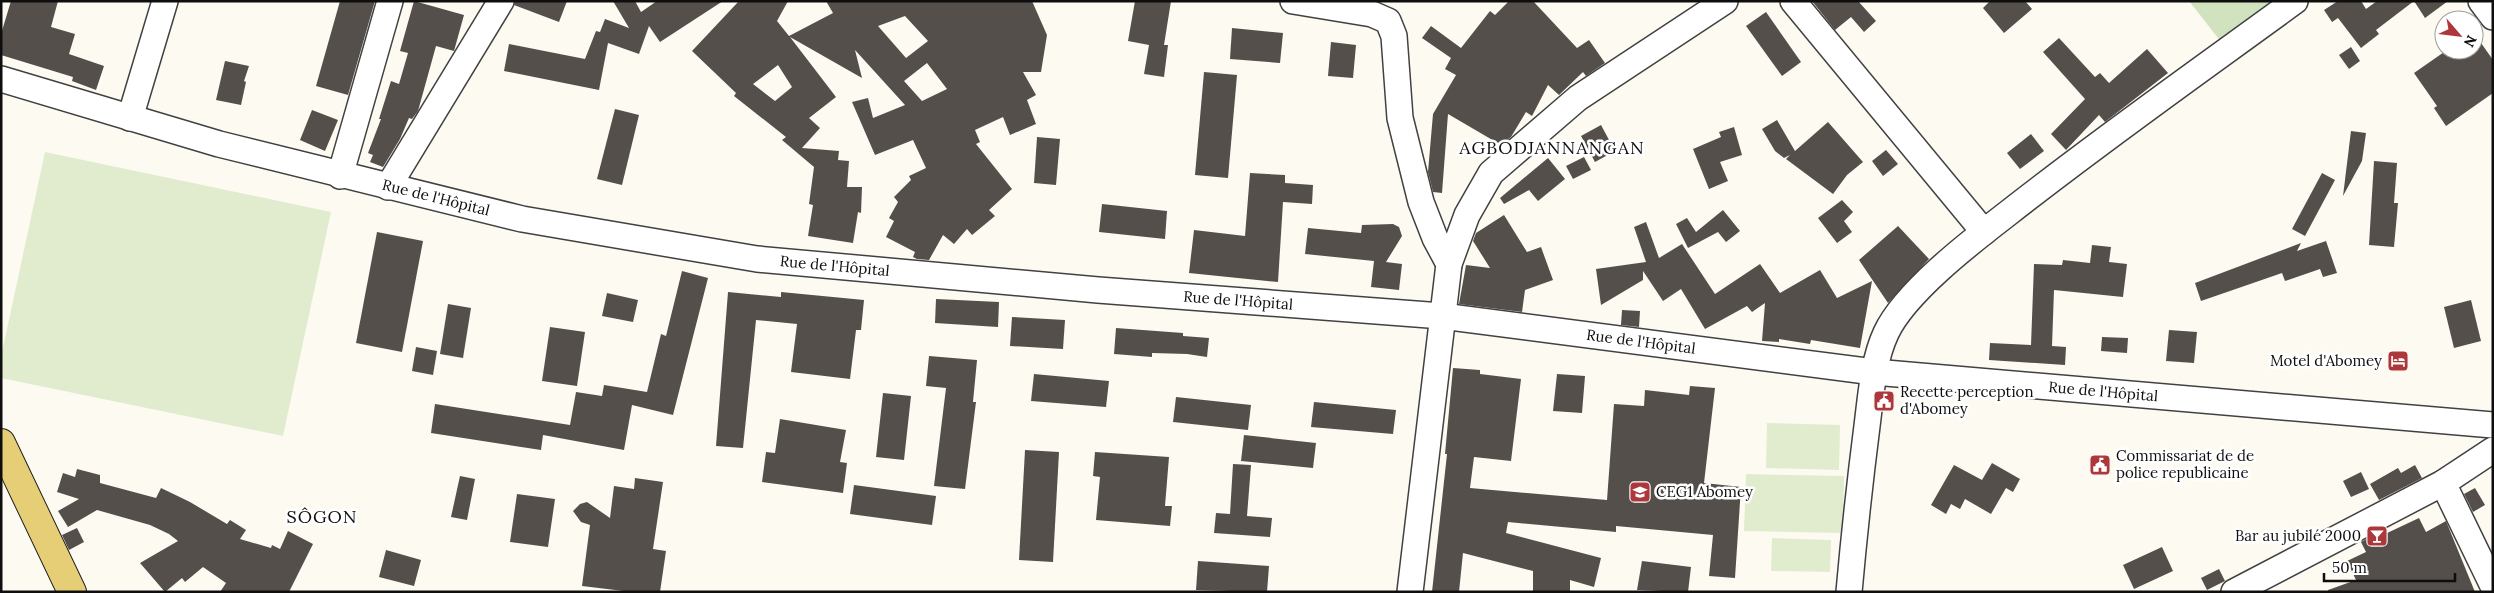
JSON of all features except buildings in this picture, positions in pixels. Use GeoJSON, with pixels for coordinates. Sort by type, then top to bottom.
{"type":"FeatureCollection","features":[{"type":"Feature","properties":{"kind":"main road"},"geometry":{"type":"LineString","coordinates":[[1,443],[72,592]]}},
{"type":"Feature","properties":{"kind":"street"},"geometry":{"type":"LineString","coordinates":[[130,118],[165,1]]}},
{"type":"Feature","properties":{"kind":"street"},"geometry":{"type":"LineString","coordinates":[[340,176],[390,1]]}},
{"type":"Feature","properties":{"kind":"street"},"geometry":{"type":"LineString","coordinates":[[388,187],[501,1]]}},
{"type":"Feature","properties":{"kind":"street"},"geometry":{"type":"LineString","coordinates":[[1293,1],[1372,14],[1388,21],[1394,36],[1400,118],[1421,202],[1435,238],[1449,264]]}},
{"type":"Feature","properties":{"kind":"street"},"geometry":{"type":"LineString","coordinates":[[1410,592],[1449,264],[1467,215],[1491,173],[1578,98],[1725,1]]}},
{"type":"Feature","properties":{"kind":"street"},"geometry":{"type":"LineString","coordinates":[[1793,1],[1984,232]]}},
{"type":"Feature","properties":{"kind":"street"},"geometry":{"type":"LineString","coordinates":[[1849,592],[1859,487],[1874,372],[1886,333],[1897,314],[1912,297],[1984,232],[2048,182],[2295,1]]}},
{"type":"Feature","properties":{"kind":"street"},"geometry":{"type":"LineString","coordinates":[[2481,1],[2493,17]]}},
{"type":"Feature","properties":{"kind":"street","name":"Rue de l'Hôpital"},"geometry":{"type":"LineString","coordinates":[[1,79],[130,118],[340,176],[522,219],[757,259],[1098,290],[1442,316],[1874,372],[2493,425]]}},
{"type":"Feature","properties":{"kind":"street"},"geometry":{"type":"LineString","coordinates":[[2234,592],[2443,483],[2493,450]]}},
{"type":"Feature","properties":{"kind":"street"},"geometry":{"type":"LineString","coordinates":[[2443,483],[2493,586]]}},
{"type":"Feature","properties":{"kind":"green space"},"geometry":{"type":"Polygon","coordinates":[[[2189,1],[2279,1],[2222,43],[2189,1]]]}},
{"type":"Feature","properties":{"kind":"green space"},"geometry":{"type":"Polygon","coordinates":[[[45,152],[331,212],[283,436],[1,378],[1,357],[45,152]]]}},
{"type":"Feature","properties":{"kind":"green space"},"geometry":{"type":"Polygon","coordinates":[[[1767,423],[1840,425],[1839,470],[1766,468],[1767,423]]]}},
{"type":"Feature","properties":{"kind":"green space"},"geometry":{"type":"Polygon","coordinates":[[[1746,474],[1844,476],[1843,533],[1744,531],[1746,474]]]}},
{"type":"Feature","properties":{"kind":"green space"},"geometry":{"type":"Polygon","coordinates":[[[1772,538],[1831,540],[1830,572],[1771,571],[1772,538]]]}},
{"type":"Feature","properties":{"kind":"place","name":"Motel d'Abomey"},"geometry":{"type":"Point","coordinates":[2398,361]}},
{"type":"Feature","properties":{"kind":"place","name":"Recette perception d'Abomey"},"geometry":{"type":"Point","coordinates":[1884,401]}},
{"type":"Feature","properties":{"kind":"place","name":"Commissariat de de police republicaine"},"geometry":{"type":"Point","coordinates":[2100,465]}},
{"type":"Feature","properties":{"kind":"place","name":"CEG1 Abomey"},"geometry":{"type":"Point","coordinates":[1640,492]}},
{"type":"Feature","properties":{"kind":"place","name":"Bar au jubilé 2000"},"geometry":{"type":"Point","coordinates":[2377,536]}},
{"type":"Feature","properties":{"kind":"district","name":"AGBODJANNANGAN"},"geometry":{"type":"Point","coordinates":[1552,148]}},
{"type":"Feature","properties":{"kind":"district","name":"SÔGON"},"geometry":{"type":"Point","coordinates":[322,517]}}]}
